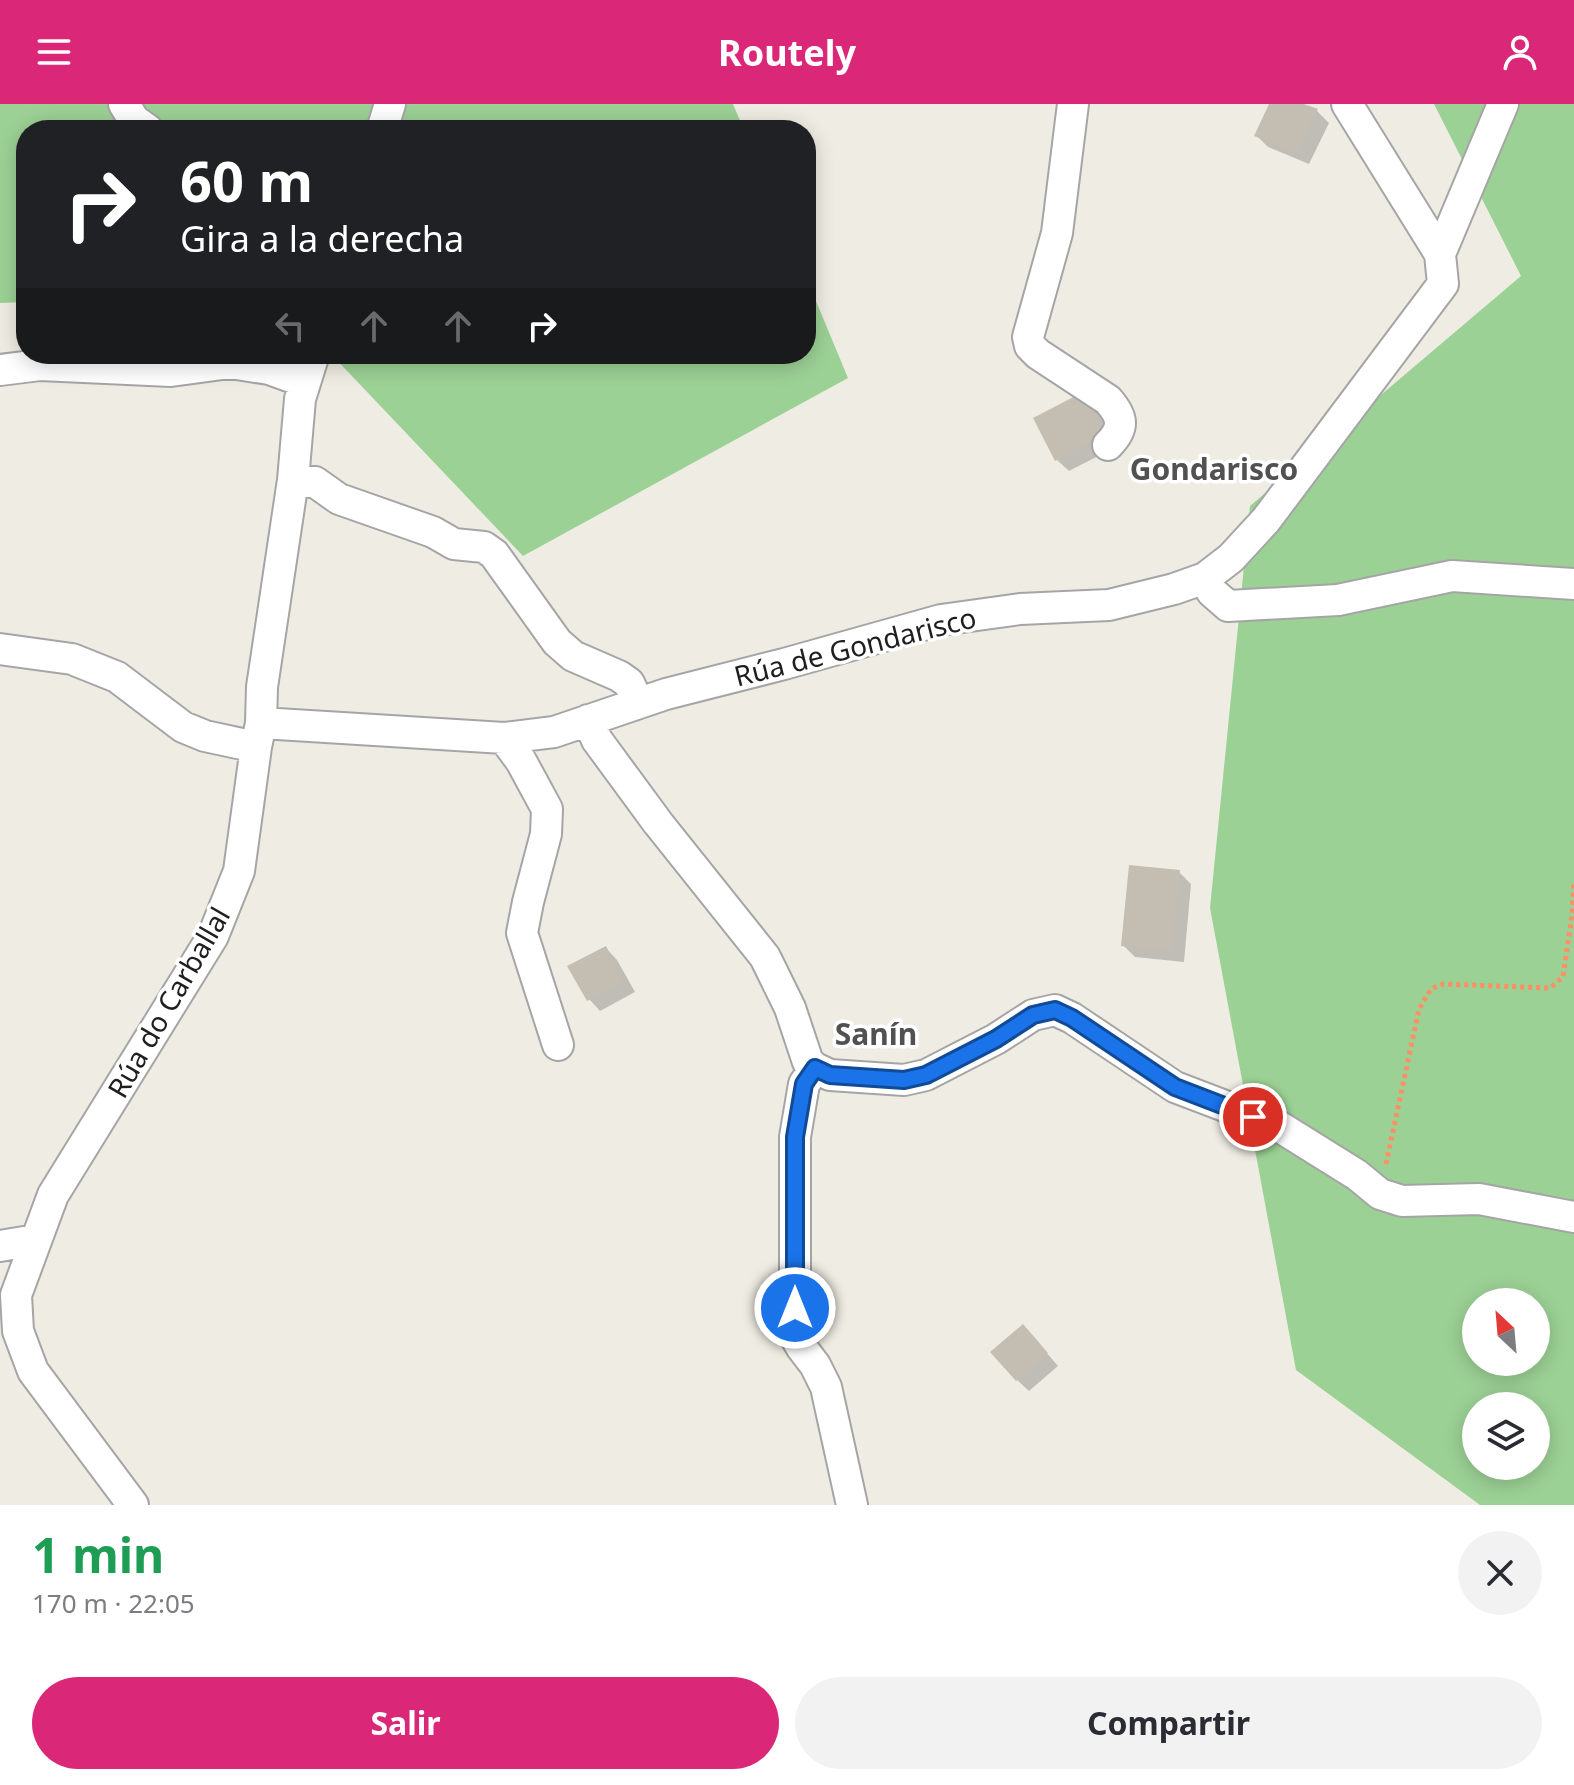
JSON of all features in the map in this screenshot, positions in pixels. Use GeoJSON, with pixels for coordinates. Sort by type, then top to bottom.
{"type":"FeatureCollection","features":[{"type":"Feature","properties":{"kind":"street"},"geometry":{"type":"LineString","coordinates":[[1073,104],[1057,233],[1028,337],[1030,346],[1038,354],[1108,400],[1117,411],[1121,425],[1117,436],[1108,445]]}},
{"type":"Feature","properties":{"kind":"street"},"geometry":{"type":"LineString","coordinates":[[1347,104],[1440,254]]}},
{"type":"Feature","properties":{"kind":"street","name":"Rúa de Gondarisco"},"geometry":{"type":"LineString","coordinates":[[0,649],[72,659],[117,677],[183,727],[205,736],[504,738],[554,732],[666,694],[941,620],[1020,609],[1109,605],[1205,578],[1231,558],[1266,520],[1443,284],[1440,254],[1503,104]]}},
{"type":"Feature","properties":{"kind":"street"},"geometry":{"type":"LineString","coordinates":[[0,370],[40,365],[171,371],[223,364]]}},
{"type":"Feature","properties":{"kind":"street"},"geometry":{"type":"LineString","coordinates":[[236,364],[269,369],[310,368]]}},
{"type":"Feature","properties":{"kind":"street","name":"Rúa do Carballal"},"geometry":{"type":"LineString","coordinates":[[133,1505],[33,1371],[18,1331],[16,1295],[53,1195],[213,936],[239,871],[293,480],[300,399],[310,368]]}},
{"type":"Feature","properties":{"kind":"street"},"geometry":{"type":"LineString","coordinates":[[293,480],[315,482],[339,499],[433,532],[454,544],[484,547],[494,554],[557,642],[573,656],[629,683],[638,703]]}},
{"type":"Feature","properties":{"kind":"street"},"geometry":{"type":"LineString","coordinates":[[1205,578],[1212,592],[1228,606],[1338,600],[1452,576],[1574,584]]}},
{"type":"Feature","properties":{"kind":"street"},"geometry":{"type":"LineString","coordinates":[[588,720],[597,740],[658,823],[765,957],[790,1008],[808,1062],[815,1068],[830,1075],[904,1080],[926,1075],[996,1039],[1033,1015],[1055,1010],[1072,1018],[1175,1087],[1280,1127],[1357,1175],[1380,1194],[1402,1201],[1479,1199],[1574,1217]]}},
{"type":"Feature","properties":{"kind":"street"},"geometry":{"type":"LineString","coordinates":[[504,738],[521,761],[547,809],[546,834],[522,933],[558,1045]]}},
{"type":"Feature","properties":{"kind":"street"},"geometry":{"type":"LineString","coordinates":[[815,1068],[804,1084],[795,1137],[793,1333],[826,1387],[852,1505]]}},
{"type":"Feature","properties":{"kind":"street"},"geometry":{"type":"LineString","coordinates":[[0,1246],[36,1240]]}},
{"type":"Feature","properties":{"kind":"path"},"geometry":{"type":"LineString","coordinates":[[1380,1194],[1419,1009],[1431,989],[1443,984],[1550,988],[1563,977],[1574,881]]}},
{"type":"Feature","properties":{"kind":"green space"},"geometry":{"type":"Polygon","coordinates":[[[0,104],[733,104],[740,120],[16,120],[16,302],[0,303],[0,104]]]}},
{"type":"Feature","properties":{"kind":"green space"},"geometry":{"type":"Polygon","coordinates":[[[1434,104],[1574,104],[1574,1505],[1480,1505],[1296,1370],[1210,908],[1250,506],[1521,276],[1434,104]]]}},
{"type":"Feature","properties":{"kind":"green space"},"geometry":{"type":"Polygon","coordinates":[[[816,301],[848,378],[523,556],[341,364],[816,364],[816,301]]]}},
{"type":"Feature","properties":{"kind":"building"},"geometry":{"type":"Polygon","coordinates":[[[1269,104],[1304,104],[1318,109],[1297,153],[1254,136],[1269,104]]]}},
{"type":"Feature","properties":{"kind":"building"},"geometry":{"type":"Polygon","coordinates":[[[1083,392],[1105,435],[1055,461],[1033,418],[1083,392]]]}},
{"type":"Feature","properties":{"kind":"building"},"geometry":{"type":"Polygon","coordinates":[[[1129,865],[1180,870],[1172,951],[1121,946],[1129,865]]]}},
{"type":"Feature","properties":{"kind":"building"},"geometry":{"type":"Polygon","coordinates":[[[606,946],[624,980],[587,1001],[567,966],[606,946]]]}},
{"type":"Feature","properties":{"kind":"building"},"geometry":{"type":"Polygon","coordinates":[[[1023,1324],[1048,1353],[1016,1381],[990,1352],[1023,1324]]]}},
{"type":"Feature","properties":{"kind":"district","name":"Gondarisco"},"geometry":{"type":"Point","coordinates":[1214,468]}},
{"type":"Feature","properties":{"kind":"district","name":"Sanín"},"geometry":{"type":"Point","coordinates":[876,1033]}},
{"type":"Feature","properties":{"kind":"route"},"geometry":{"type":"LineString","coordinates":[[795,1308],[795,1137],[804,1084],[815,1068],[830,1075],[904,1080],[926,1075],[996,1039],[1033,1015],[1055,1010],[1072,1018],[1175,1087],[1253,1117]]}}]}
